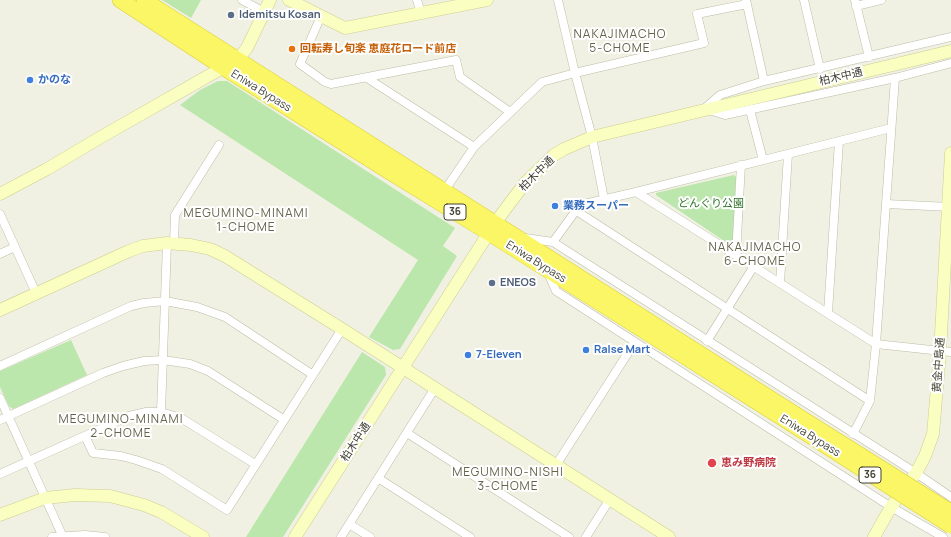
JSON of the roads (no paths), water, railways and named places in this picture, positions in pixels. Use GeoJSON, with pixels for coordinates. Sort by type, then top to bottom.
{"type":"FeatureCollection","features":[{"type":"Feature","properties":{"kind":"highway","name":"Eniwa Bypass"},"geometry":{"type":"LineString","coordinates":[[120,0],[224,68],[388,171],[492,228],[518,237],[792,418],[951,526]]}},
{"type":"Feature","properties":{"kind":"highway","name":"Eniwa Bypass"},"geometry":{"type":"LineString","coordinates":[[144,0],[444,190],[546,268],[792,418],[951,512]]}},
{"type":"Feature","properties":{"kind":"street"},"geometry":{"type":"LineString","coordinates":[[242,0],[264,12]]}},
{"type":"Feature","properties":{"kind":"street"},"geometry":{"type":"LineString","coordinates":[[0,194],[48,169],[105,134],[238,59],[247,48],[270,0]]}},
{"type":"Feature","properties":{"kind":"street"},"geometry":{"type":"LineString","coordinates":[[289,0],[345,28],[421,13],[466,2],[487,0]]}},
{"type":"Feature","properties":{"kind":"street"},"geometry":{"type":"LineString","coordinates":[[417,0],[421,13]]}},
{"type":"Feature","properties":{"kind":"street"},"geometry":{"type":"LineString","coordinates":[[558,0],[592,137],[604,199]]}},
{"type":"Feature","properties":{"kind":"street"},"geometry":{"type":"LineString","coordinates":[[804,0],[820,69]]}},
{"type":"Feature","properties":{"kind":"street"},"geometry":{"type":"LineString","coordinates":[[869,57],[855,3],[881,0]]}},
{"type":"Feature","properties":{"kind":"street"},"geometry":{"type":"LineString","coordinates":[[444,190],[474,147],[542,82],[704,43],[697,14],[747,2],[764,81]]}},
{"type":"Feature","properties":{"kind":"street"},"geometry":{"type":"LineString","coordinates":[[321,16],[300,64],[325,82],[331,84],[367,78],[456,60],[460,77],[510,112]]}},
{"type":"Feature","properties":{"kind":"street"},"geometry":{"type":"LineString","coordinates":[[704,109],[720,95],[764,81],[951,37]]}},
{"type":"Feature","properties":{"kind":"street","name":"柏木中通"},"geometry":{"type":"LineString","coordinates":[[295,537],[492,228],[525,183],[543,164],[564,149],[592,137],[951,51]]}},
{"type":"Feature","properties":{"kind":"street"},"geometry":{"type":"LineString","coordinates":[[704,109],[725,115],[895,78],[951,63]]}},
{"type":"Feature","properties":{"kind":"street"},"geometry":{"type":"LineString","coordinates":[[367,78],[474,147]]}},
{"type":"Feature","properties":{"kind":"street"},"geometry":{"type":"LineString","coordinates":[[853,434],[870,401],[876,344],[895,78]]}},
{"type":"Feature","properties":{"kind":"street"},"geometry":{"type":"LineString","coordinates":[[750,110],[763,160]]}},
{"type":"Feature","properties":{"kind":"street"},"geometry":{"type":"LineString","coordinates":[[553,242],[580,205],[892,128]]}},
{"type":"Feature","properties":{"kind":"street"},"geometry":{"type":"LineString","coordinates":[[828,313],[839,141]]}},
{"type":"Feature","properties":{"kind":"street"},"geometry":{"type":"LineString","coordinates":[[161,412],[165,301],[175,215],[219,144]]}},
{"type":"Feature","properties":{"kind":"street","name":"黄金中島通"},"geometry":{"type":"LineString","coordinates":[[874,537],[891,507],[916,473],[925,456],[933,434],[945,352],[951,153]]}},
{"type":"Feature","properties":{"kind":"street"},"geometry":{"type":"LineString","coordinates":[[780,283],[788,154]]}},
{"type":"Feature","properties":{"kind":"street"},"geometry":{"type":"LineString","coordinates":[[736,255],[741,165]]}},
{"type":"Feature","properties":{"kind":"street"},"geometry":{"type":"LineString","coordinates":[[636,192],[876,344],[945,352]]}},
{"type":"Feature","properties":{"kind":"street"},"geometry":{"type":"LineString","coordinates":[[886,204],[950,207]]}},
{"type":"Feature","properties":{"kind":"street"},"geometry":{"type":"LineString","coordinates":[[575,210],[870,401]]}},
{"type":"Feature","properties":{"kind":"street"},"geometry":{"type":"LineString","coordinates":[[0,214],[36,293]]}},
{"type":"Feature","properties":{"kind":"street"},"geometry":{"type":"LineString","coordinates":[[518,237],[553,242],[916,473],[951,497]]}},
{"type":"Feature","properties":{"kind":"street"},"geometry":{"type":"LineString","coordinates":[[0,310],[129,251],[151,244],[171,243],[210,249],[225,256],[342,329],[610,499],[651,532],[669,537]]}},
{"type":"Feature","properties":{"kind":"street"},"geometry":{"type":"LineString","coordinates":[[0,254],[15,247]]}},
{"type":"Feature","properties":{"kind":"street"},"geometry":{"type":"LineString","coordinates":[[707,341],[754,266]]}},
{"type":"Feature","properties":{"kind":"street"},"geometry":{"type":"LineString","coordinates":[[546,268],[556,291],[891,507],[943,537]]}},
{"type":"Feature","properties":{"kind":"street"},"geometry":{"type":"LineString","coordinates":[[0,366],[131,306],[165,301],[198,307],[225,317],[313,374]]}},
{"type":"Feature","properties":{"kind":"street"},"geometry":{"type":"LineString","coordinates":[[85,436],[93,453],[121,456],[155,466],[227,510],[342,329]]}},
{"type":"Feature","properties":{"kind":"street"},"geometry":{"type":"LineString","coordinates":[[556,465],[635,342]]}},
{"type":"Feature","properties":{"kind":"street"},"geometry":{"type":"LineString","coordinates":[[0,420],[123,366],[144,361],[164,360],[190,364],[208,371],[284,420]]}},
{"type":"Feature","properties":{"kind":"street"},"geometry":{"type":"LineString","coordinates":[[341,537],[435,388]]}},
{"type":"Feature","properties":{"kind":"street"},"geometry":{"type":"LineString","coordinates":[[0,398],[62,536]]}},
{"type":"Feature","properties":{"kind":"street"},"geometry":{"type":"LineString","coordinates":[[0,474],[129,416],[146,412],[161,412],[181,418],[255,464]]}},
{"type":"Feature","properties":{"kind":"street"},"geometry":{"type":"LineString","coordinates":[[407,433],[569,537]]}},
{"type":"Feature","properties":{"kind":"street"},"geometry":{"type":"LineString","coordinates":[[378,478],[470,537]]}},
{"type":"Feature","properties":{"kind":"street"},"geometry":{"type":"LineString","coordinates":[[0,515],[45,498],[82,495],[110,496],[144,505],[161,512],[203,537]]}},
{"type":"Feature","properties":{"kind":"street"},"geometry":{"type":"LineString","coordinates":[[586,537],[610,499]]}},
{"type":"Feature","properties":{"kind":"street"},"geometry":{"type":"LineString","coordinates":[[349,524],[370,537]]}},
{"type":"Feature","properties":{"kind":"street"},"geometry":{"type":"LineString","coordinates":[[52,537],[85,535],[104,537]]}},
{"type":"Feature","properties":{"kind":"place","name":"Idemitsu Kosan"},"geometry":{"type":"Point","coordinates":[231,15]}},
{"type":"Feature","properties":{"kind":"place","name":"回転寿し旬楽 恵庭花ロード前店"},"geometry":{"type":"Point","coordinates":[292,49]}},
{"type":"Feature","properties":{"kind":"place","name":"かのな"},"geometry":{"type":"Point","coordinates":[30,80]}},
{"type":"Feature","properties":{"kind":"place","name":"業務スーパー"},"geometry":{"type":"Point","coordinates":[555,206]}},
{"type":"Feature","properties":{"kind":"place","name":"ENEOS"},"geometry":{"type":"Point","coordinates":[492,283]}},
{"type":"Feature","properties":{"kind":"place","name":"Ralse Mart"},"geometry":{"type":"Point","coordinates":[586,350]}},
{"type":"Feature","properties":{"kind":"place","name":"7-Eleven"},"geometry":{"type":"Point","coordinates":[468,355]}},
{"type":"Feature","properties":{"kind":"place","name":"恵み野病院"},"geometry":{"type":"Point","coordinates":[712,463]}},
{"type":"Feature","properties":{"kind":"district","name":"NAKAJIMACHO 5-CHOME"},"geometry":{"type":"Point","coordinates":[620,42]}},
{"type":"Feature","properties":{"kind":"district","name":"MEGUMINO-MINAMI 1-CHOME"},"geometry":{"type":"Point","coordinates":[246,221]}},
{"type":"Feature","properties":{"kind":"district","name":"NAKAJIMACHO 6-CHOME"},"geometry":{"type":"Point","coordinates":[755,255]}},
{"type":"Feature","properties":{"kind":"district","name":"MEGUMINO-MINAMI 2-CHOME"},"geometry":{"type":"Point","coordinates":[121,427]}},
{"type":"Feature","properties":{"kind":"district","name":"MEGUMINO-NISHI 3-CHOME"},"geometry":{"type":"Point","coordinates":[508,480]}},
{"type":"Feature","properties":{"kind":"park label","name":"どんぐり公園"},"geometry":{"type":"Point","coordinates":[711,204]}}]}
